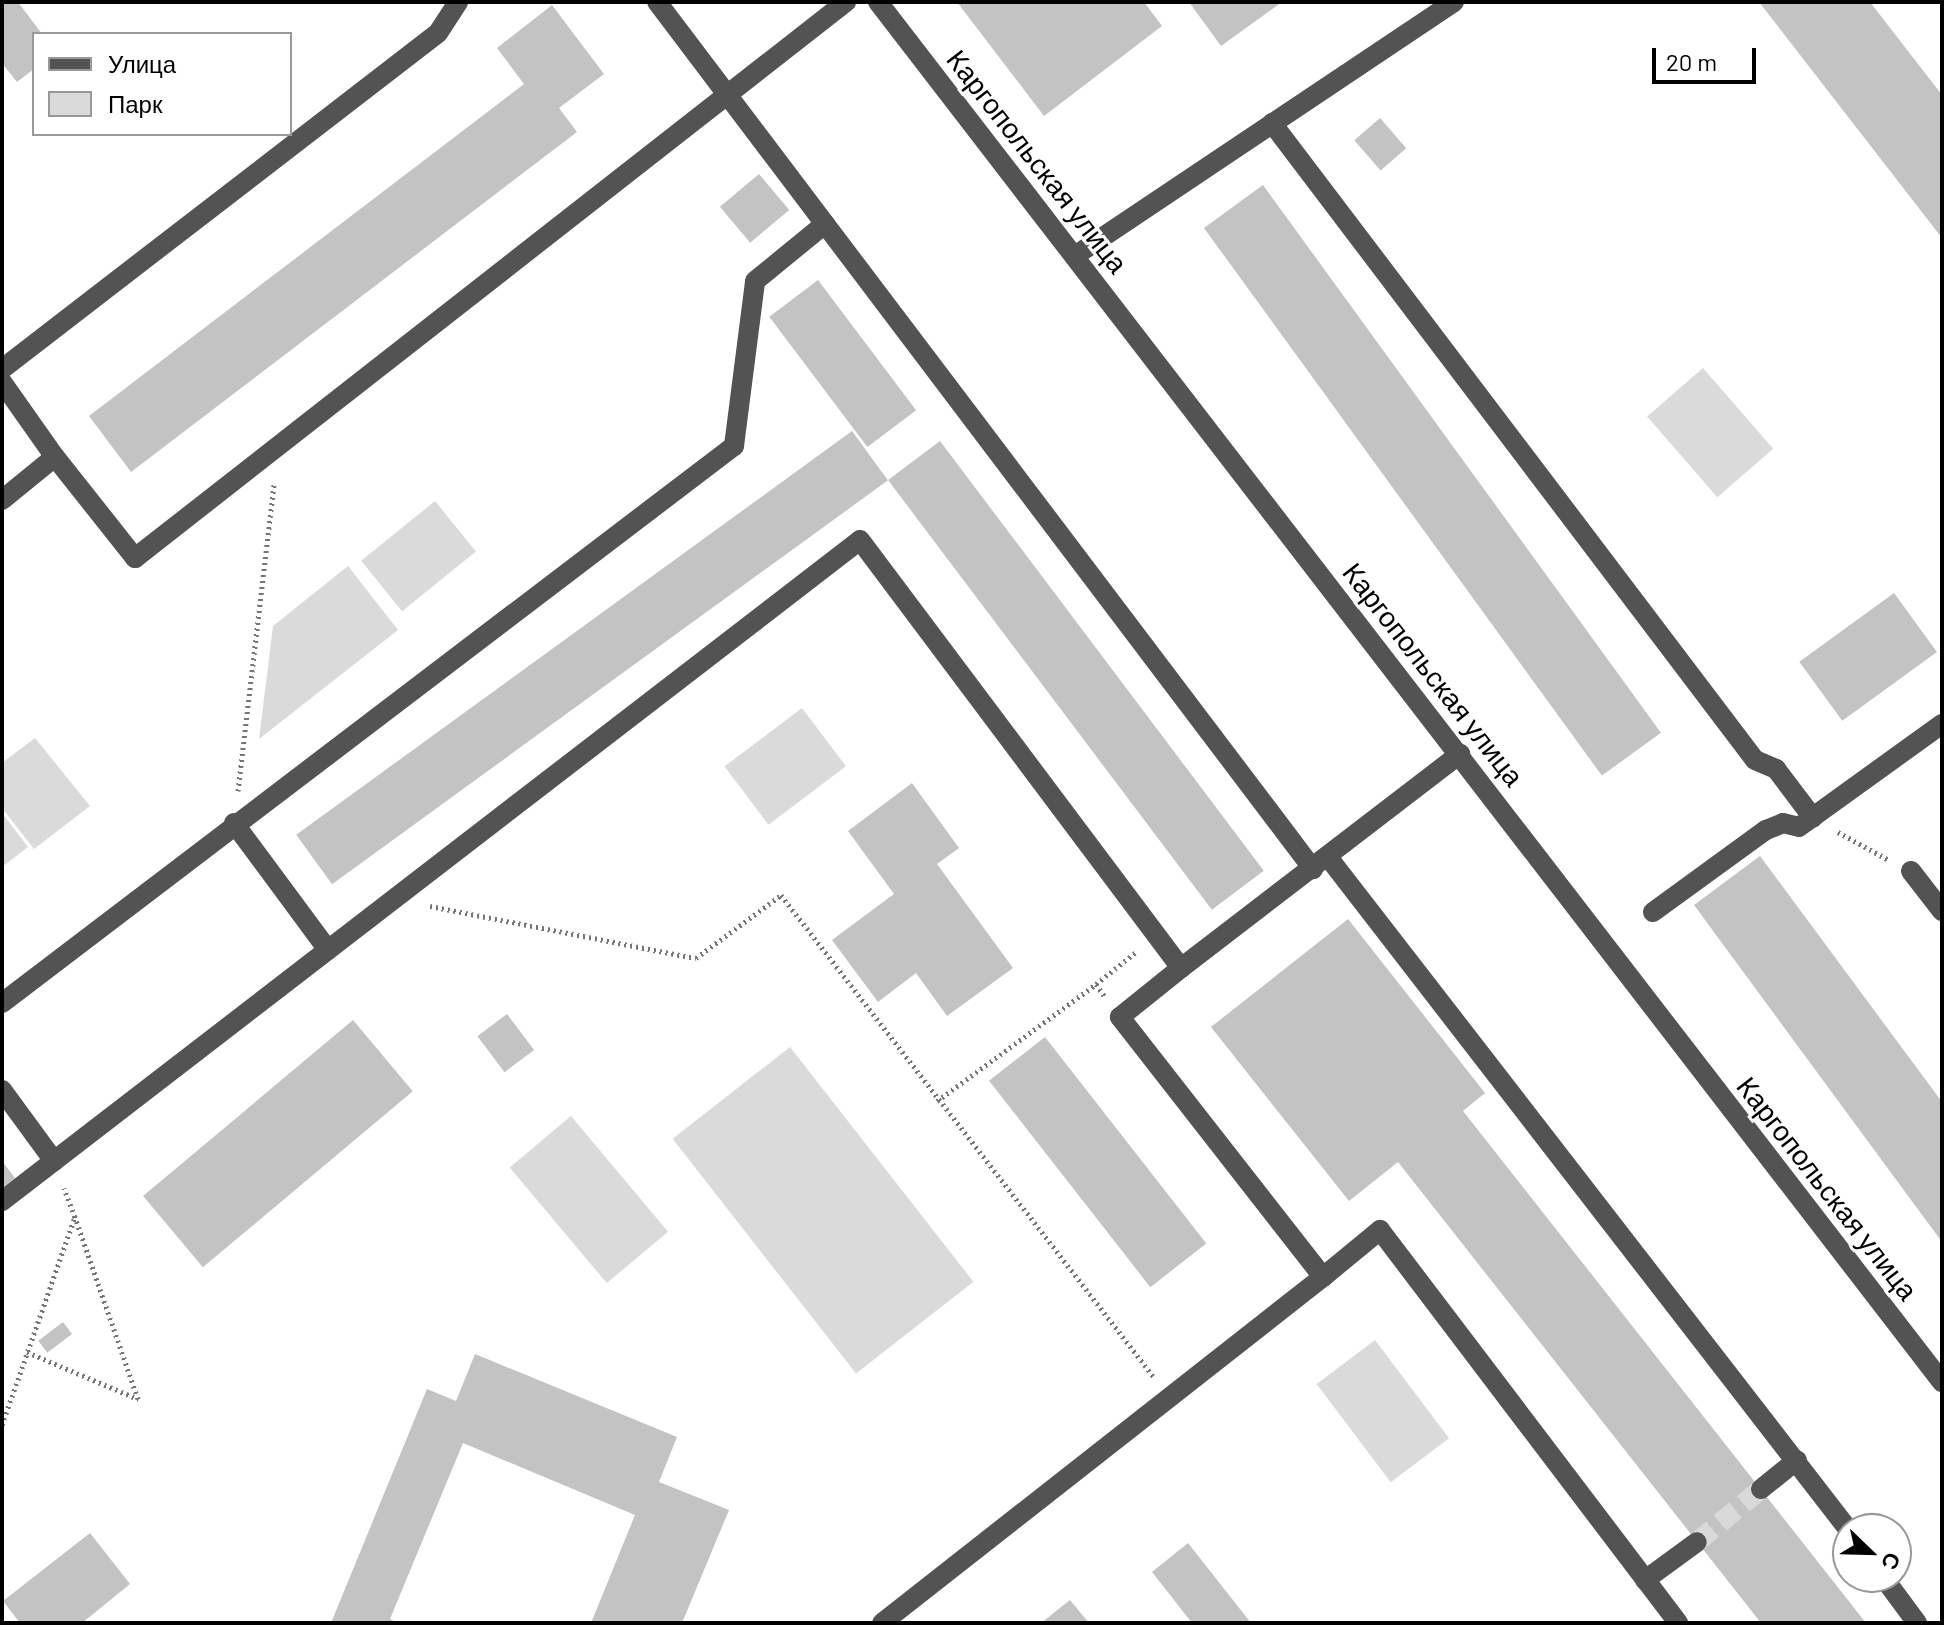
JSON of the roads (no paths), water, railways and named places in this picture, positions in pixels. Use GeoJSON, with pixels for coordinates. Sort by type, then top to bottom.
{"type":"FeatureCollection","features":[{"type":"Feature","properties":{"kind":"street"},"geometry":{"type":"LineString","coordinates":[[2,369],[438,33],[458,2]]}},
{"type":"Feature","properties":{"kind":"street"},"geometry":{"type":"LineString","coordinates":[[657,2],[726,96],[1321,863],[1836,1513]]}},
{"type":"Feature","properties":{"kind":"street"},"geometry":{"type":"LineString","coordinates":[[2,382],[55,457],[135,558],[846,2]]}},
{"type":"Feature","properties":{"kind":"street","name":"Каргопольская улица"},"geometry":{"type":"LineString","coordinates":[[878,2],[1942,1382]]}},
{"type":"Feature","properties":{"kind":"street"},"geometry":{"type":"LineString","coordinates":[[1076,255],[1454,2]]}},
{"type":"Feature","properties":{"kind":"street"},"geometry":{"type":"LineString","coordinates":[[1272,123],[1755,760],[1776,769],[1813,818]]}},
{"type":"Feature","properties":{"kind":"street"},"geometry":{"type":"LineString","coordinates":[[2,1003],[234,823],[734,446],[755,281],[825,224]]}},
{"type":"Feature","properties":{"kind":"street"},"geometry":{"type":"LineString","coordinates":[[2,500],[55,457]]}},
{"type":"Feature","properties":{"kind":"street"},"geometry":{"type":"LineString","coordinates":[[2,1201],[860,540],[1181,968]]}},
{"type":"Feature","properties":{"kind":"street"},"geometry":{"type":"LineString","coordinates":[[1653,912],[1766,830],[1783,823],[1799,827],[1813,818],[1942,724]]}},
{"type":"Feature","properties":{"kind":"street"},"geometry":{"type":"LineString","coordinates":[[1323,1277],[1120,1017],[1460,754]]}},
{"type":"Feature","properties":{"kind":"street"},"geometry":{"type":"LineString","coordinates":[[234,823],[328,950]]}},
{"type":"Feature","properties":{"kind":"street"},"geometry":{"type":"LineString","coordinates":[[1911,871],[1942,911]]}},
{"type":"Feature","properties":{"kind":"street"},"geometry":{"type":"LineString","coordinates":[[2,1090],[54,1161]]}},
{"type":"Feature","properties":{"kind":"street"},"geometry":{"type":"LineString","coordinates":[[882,1623],[1380,1230],[1678,1623]]}},
{"type":"Feature","properties":{"kind":"street"},"geometry":{"type":"LineString","coordinates":[[1761,1489],[1797,1460]]}},
{"type":"Feature","properties":{"kind":"street"},"geometry":{"type":"LineString","coordinates":[[1645,1580],[1697,1542]]}},
{"type":"Feature","properties":{"kind":"street"},"geometry":{"type":"LineString","coordinates":[[1895,1593],[1917,1623]]}},
{"type":"Feature","properties":{"kind":"tunnel"},"geometry":{"type":"LineString","coordinates":[[1697,1542],[1761,1489]]}}]}
